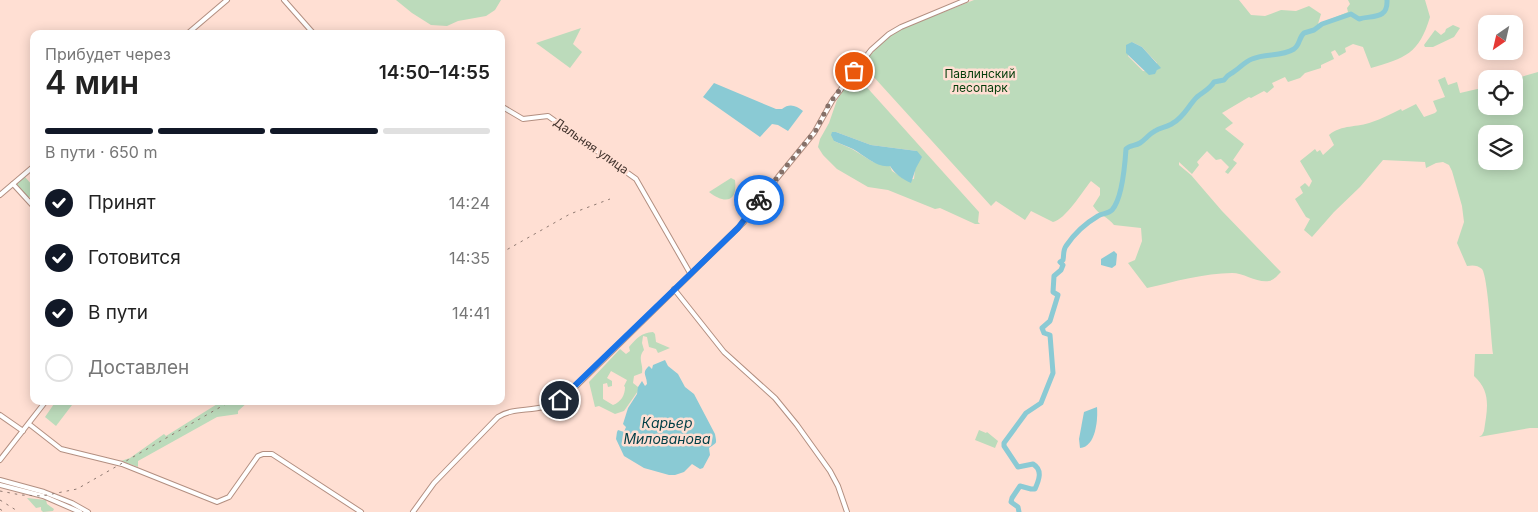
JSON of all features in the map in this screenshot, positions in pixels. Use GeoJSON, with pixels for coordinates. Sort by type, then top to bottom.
{"type":"FeatureCollection","features":[{"type":"Feature","properties":{"kind":"street"},"geometry":{"type":"LineString","coordinates":[[192,30],[227,0]]}},
{"type":"Feature","properties":{"kind":"street"},"geometry":{"type":"LineString","coordinates":[[284,0],[310,30]]}},
{"type":"Feature","properties":{"kind":"street"},"geometry":{"type":"LineString","coordinates":[[413,512],[434,484],[498,417],[507,413],[544,408],[560,400],[744,222],[773,183],[814,134],[835,96],[861,61],[876,45],[901,27],[966,0]]}},
{"type":"Feature","properties":{"kind":"street","name":"Дальняя улица"},"geometry":{"type":"LineString","coordinates":[[505,108],[523,119],[548,116],[633,176],[690,273]]}},
{"type":"Feature","properties":{"kind":"street"},"geometry":{"type":"LineString","coordinates":[[0,195],[30,169]]}},
{"type":"Feature","properties":{"kind":"street"},"geometry":{"type":"LineString","coordinates":[[13,184],[30,203]]}},
{"type":"Feature","properties":{"kind":"street"},"geometry":{"type":"LineString","coordinates":[[674,289],[730,359],[775,398],[797,425],[830,471],[838,486],[847,512]]}},
{"type":"Feature","properties":{"kind":"street"},"geometry":{"type":"LineString","coordinates":[[0,460],[43,405]]}},
{"type":"Feature","properties":{"kind":"street"},"geometry":{"type":"LineString","coordinates":[[0,415],[23,431]]}},
{"type":"Feature","properties":{"kind":"street"},"geometry":{"type":"LineString","coordinates":[[29,424],[61,449],[122,464],[217,502],[229,497],[258,456],[272,454],[361,512]]}},
{"type":"Feature","properties":{"kind":"street"},"geometry":{"type":"LineString","coordinates":[[0,480],[44,492],[72,503],[88,512]]}},
{"type":"Feature","properties":{"kind":"street"},"geometry":{"type":"LineString","coordinates":[[0,485],[43,496],[80,512]]}},
{"type":"Feature","properties":{"kind":"green space"},"geometry":{"type":"Polygon","coordinates":[[[396,0],[501,0],[495,10],[486,16],[458,21],[447,26],[431,25],[396,0]]]}},
{"type":"Feature","properties":{"kind":"green space","name":"Павлинский лесопарк"},"geometry":{"type":"Polygon","coordinates":[[[974,0],[1239,0],[1251,15],[1265,16],[1281,10],[1296,11],[1309,6],[1321,14],[1318,24],[1348,12],[1347,8],[1350,4],[1348,0],[1425,0],[1430,17],[1421,39],[1409,53],[1402,57],[1371,68],[1363,47],[1353,44],[1345,48],[1346,52],[1339,56],[1335,50],[1331,52],[1334,59],[1321,65],[1321,68],[1305,73],[1300,78],[1288,82],[1285,77],[1272,83],[1274,87],[1267,93],[1264,91],[1251,98],[1249,97],[1222,113],[1233,123],[1225,129],[1244,144],[1233,160],[1237,163],[1228,174],[1225,172],[1229,167],[1221,159],[1216,160],[1207,151],[1197,162],[1199,165],[1192,174],[1179,162],[1179,165],[1191,175],[1222,211],[1281,272],[1274,279],[1264,281],[1237,273],[1222,273],[1189,278],[1147,288],[1128,263],[1135,260],[1142,241],[1141,228],[1114,225],[1098,212],[1093,206],[1100,195],[1100,188],[1091,181],[1068,211],[1053,222],[1031,211],[1025,220],[996,201],[991,206],[862,64],[886,38],[901,29],[974,0]],[[1132,42],[1128,56],[1143,71],[1154,72],[1157,70],[1157,63],[1142,47],[1132,42]]]}},
{"type":"Feature","properties":{"kind":"green space"},"geometry":{"type":"Polygon","coordinates":[[[1453,25],[1460,28],[1454,37],[1433,47],[1425,47],[1424,45],[1435,30],[1441,35],[1453,25]]]}},
{"type":"Feature","properties":{"kind":"green space"},"geometry":{"type":"Polygon","coordinates":[[[581,28],[573,44],[582,52],[570,68],[536,43],[581,28]]]}},
{"type":"Feature","properties":{"kind":"green space"},"geometry":{"type":"Polygon","coordinates":[[[1538,72],[1538,428],[1479,437],[1484,431],[1487,402],[1484,388],[1474,376],[1475,354],[1493,354],[1488,296],[1482,269],[1475,266],[1467,266],[1457,243],[1464,222],[1462,206],[1449,165],[1443,162],[1426,168],[1425,162],[1383,160],[1312,237],[1304,230],[1310,219],[1306,217],[1295,199],[1303,193],[1300,187],[1305,183],[1309,187],[1312,181],[1300,161],[1315,149],[1317,152],[1320,150],[1323,155],[1334,145],[1329,135],[1339,129],[1372,122],[1416,104],[1424,117],[1435,113],[1437,111],[1433,101],[1445,97],[1438,80],[1445,77],[1448,85],[1457,82],[1460,93],[1478,89],[1478,115],[1523,115],[1523,76],[1538,72]]]}},
{"type":"Feature","properties":{"kind":"green space"},"geometry":{"type":"Polygon","coordinates":[[[854,73],[979,212],[978,222],[980,224],[975,224],[940,208],[935,209],[888,190],[868,187],[837,169],[818,147],[837,100],[854,73]],[[836,132],[834,141],[873,162],[890,166],[892,171],[906,180],[914,179],[917,151],[871,145],[836,132]]]}},
{"type":"Feature","properties":{"kind":"green space"},"geometry":{"type":"Polygon","coordinates":[[[25,177],[30,183],[30,196],[28,198],[16,184],[25,177]]]}},
{"type":"Feature","properties":{"kind":"green space"},"geometry":{"type":"Polygon","coordinates":[[[731,178],[735,180],[735,188],[732,197],[729,199],[725,200],[709,192],[731,178]]]}},
{"type":"Feature","properties":{"kind":"green space"},"geometry":{"type":"Polygon","coordinates":[[[653,332],[655,334],[656,342],[670,348],[658,353],[656,349],[649,347],[647,337],[643,336],[642,373],[634,376],[633,383],[638,387],[638,391],[624,411],[615,414],[599,406],[595,407],[589,382],[620,349],[626,354],[630,351],[629,347],[637,339],[642,335],[653,332]],[[611,371],[607,378],[612,381],[612,386],[608,387],[607,383],[603,384],[603,399],[613,405],[618,402],[623,395],[627,380],[611,371]]]}},
{"type":"Feature","properties":{"kind":"green space"},"geometry":{"type":"Polygon","coordinates":[[[53,405],[72,405],[56,426],[45,417],[53,405]]]}},
{"type":"Feature","properties":{"kind":"green space"},"geometry":{"type":"Polygon","coordinates":[[[216,405],[245,405],[238,411],[238,414],[217,417],[138,461],[138,467],[121,461],[130,458],[164,434],[166,436],[216,405]]]}},
{"type":"Feature","properties":{"kind":"green space"},"geometry":{"type":"Polygon","coordinates":[[[979,430],[987,432],[998,441],[995,448],[975,440],[979,430]]]}},
{"type":"Feature","properties":{"kind":"green space"},"geometry":{"type":"Polygon","coordinates":[[[27,498],[46,500],[47,504],[54,509],[53,511],[43,512],[41,507],[36,508],[27,498]]]}},
{"type":"Feature","properties":{"kind":"water"},"geometry":{"type":"Polygon","coordinates":[[[1132,42],[1142,47],[1161,68],[1155,74],[1149,75],[1126,53],[1126,45],[1132,42]]]}},
{"type":"Feature","properties":{"kind":"water"},"geometry":{"type":"Polygon","coordinates":[[[714,83],[776,109],[792,106],[798,107],[803,111],[788,131],[772,124],[760,137],[703,97],[714,83]]]}},
{"type":"Feature","properties":{"kind":"water"},"geometry":{"type":"Polygon","coordinates":[[[832,132],[871,145],[917,151],[922,157],[911,183],[899,176],[890,166],[880,165],[853,149],[834,141],[831,135],[832,132]]]}},
{"type":"Feature","properties":{"kind":"water"},"geometry":{"type":"Polygon","coordinates":[[[1114,251],[1117,254],[1116,265],[1112,268],[1101,265],[1101,259],[1114,251]]]}},
{"type":"Feature","properties":{"kind":"water","name":"Карьер Милованова"},"geometry":{"type":"Polygon","coordinates":[[[665,360],[668,366],[678,374],[685,387],[694,394],[715,434],[716,440],[715,444],[709,448],[710,455],[703,468],[700,469],[692,464],[684,472],[675,475],[644,468],[624,456],[616,439],[618,430],[624,432],[626,427],[623,424],[628,408],[637,394],[638,387],[642,381],[645,386],[647,384],[645,370],[649,366],[652,369],[653,365],[665,360]]]}},
{"type":"Feature","properties":{"kind":"water"},"geometry":{"type":"Polygon","coordinates":[[[1097,407],[1093,438],[1090,443],[1080,448],[1079,439],[1084,412],[1097,407]]]}},
{"type":"Feature","properties":{"kind":"waterway"},"geometry":{"type":"LineString","coordinates":[[1019,512],[1018,507],[1011,502],[1012,498],[1020,486],[1035,489],[1039,479],[1039,472],[1033,464],[1018,467],[1004,446],[1004,443],[1026,413],[1041,403],[1053,373],[1050,335],[1044,333],[1042,328],[1050,321],[1058,295],[1053,292],[1054,276],[1061,270],[1063,265],[1060,262],[1063,260],[1064,249],[1080,229],[1100,215],[1112,210],[1118,198],[1122,181],[1126,149],[1140,143],[1153,132],[1177,121],[1197,97],[1214,82],[1224,80],[1249,60],[1294,49],[1304,33],[1314,30],[1322,24],[1351,14],[1359,19],[1378,16],[1385,11],[1387,0]]}},
{"type":"Feature","properties":{"kind":"railway"},"geometry":{"type":"LineString","coordinates":[[505,251],[570,214],[610,199]]}},
{"type":"Feature","properties":{"kind":"railway"},"geometry":{"type":"LineString","coordinates":[[0,491],[42,496],[77,489],[224,405]]}},
{"type":"Feature","properties":{"kind":"railway"},"geometry":{"type":"LineString","coordinates":[[0,500],[19,512]]}},
{"type":"Feature","properties":{"kind":"railway"},"geometry":{"type":"LineString","coordinates":[[0,509],[4,512]]}},
{"type":"Feature","properties":{"kind":"way so far"},"geometry":{"type":"LineString","coordinates":[[759,200],[816,130],[829,104],[854,71]]}},
{"type":"Feature","properties":{"kind":"route"},"geometry":{"type":"LineString","coordinates":[[560,400],[744,222],[759,200]]}}]}
